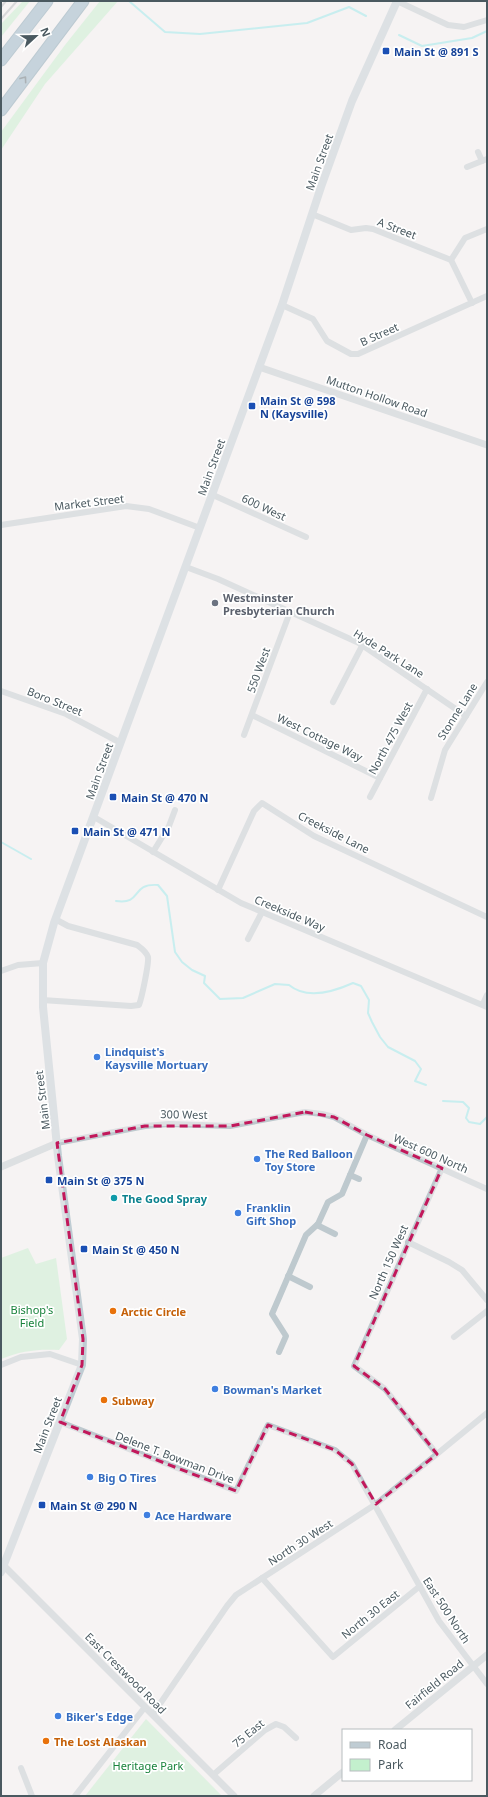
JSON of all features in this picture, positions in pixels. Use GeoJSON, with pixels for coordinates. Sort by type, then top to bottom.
{"type":"FeatureCollection","features":[{"type":"Feature","properties":{"kind":"highway"},"geometry":{"type":"LineString","coordinates":[[1,60],[47,1]]}},
{"type":"Feature","properties":{"kind":"highway"},"geometry":{"type":"LineString","coordinates":[[1,110],[83,1]]}},
{"type":"Feature","properties":{"kind":"main road","name":"Main Street"},"geometry":{"type":"LineString","coordinates":[[2,1568],[82,1365],[83,1339],[42,1000],[43,963],[55,919],[213,495],[282,305],[312,214],[358,86],[397,1]]}},
{"type":"Feature","properties":{"kind":"street"},"geometry":{"type":"LineString","coordinates":[[397,1],[448,25],[464,28],[487,20]]}},
{"type":"Feature","properties":{"kind":"street"},"geometry":{"type":"LineString","coordinates":[[467,167],[484,160],[478,152]]}},
{"type":"Feature","properties":{"kind":"street","name":"A Street"},"geometry":{"type":"LineString","coordinates":[[312,214],[352,230],[366,228],[374,229],[451,260]]}},
{"type":"Feature","properties":{"kind":"street"},"geometry":{"type":"LineString","coordinates":[[472,303],[451,260],[465,238],[487,229]]}},
{"type":"Feature","properties":{"kind":"street","name":"B Street"},"geometry":{"type":"LineString","coordinates":[[282,305],[313,319],[326,342],[351,354],[358,354],[487,296]]}},
{"type":"Feature","properties":{"kind":"street","name":"Mutton Hollow Road"},"geometry":{"type":"LineString","coordinates":[[259,367],[487,445]]}},
{"type":"Feature","properties":{"kind":"street","name":"600 West"},"geometry":{"type":"LineString","coordinates":[[213,495],[306,537]]}},
{"type":"Feature","properties":{"kind":"street","name":"Market Street"},"geometry":{"type":"LineString","coordinates":[[1,525],[126,506],[149,509],[200,528]]}},
{"type":"Feature","properties":{"kind":"street","name":"Hyde Park Lane"},"geometry":{"type":"LineString","coordinates":[[186,567],[218,579],[362,646],[466,716]]}},
{"type":"Feature","properties":{"kind":"street","name":"550 West"},"geometry":{"type":"LineString","coordinates":[[244,735],[290,612]]}},
{"type":"Feature","properties":{"kind":"street"},"geometry":{"type":"LineString","coordinates":[[333,702],[362,646]]}},
{"type":"Feature","properties":{"kind":"street","name":"Stonne Lane"},"geometry":{"type":"LineString","coordinates":[[431,798],[445,750],[487,682]]}},
{"type":"Feature","properties":{"kind":"street","name":"North 475 West"},"geometry":{"type":"LineString","coordinates":[[370,797],[427,689]]}},
{"type":"Feature","properties":{"kind":"street","name":"Boro Street"},"geometry":{"type":"LineString","coordinates":[[1,691],[66,714],[121,743]]}},
{"type":"Feature","properties":{"kind":"street","name":"West Cottage Way"},"geometry":{"type":"LineString","coordinates":[[252,715],[380,778]]}},
{"type":"Feature","properties":{"kind":"street","name":"Creekside Lane"},"geometry":{"type":"LineString","coordinates":[[218,890],[254,811],[262,803],[314,836],[487,917]]}},
{"type":"Feature","properties":{"kind":"street"},"geometry":{"type":"LineString","coordinates":[[154,852],[169,826],[174,810]]}},
{"type":"Feature","properties":{"kind":"street","name":"Creekside Way"},"geometry":{"type":"LineString","coordinates":[[94,817],[218,890],[262,912],[485,1006]]}},
{"type":"Feature","properties":{"kind":"street"},"geometry":{"type":"LineString","coordinates":[[248,940],[262,912]]}},
{"type":"Feature","properties":{"kind":"street"},"geometry":{"type":"LineString","coordinates":[[42,1000],[131,1006],[139,1005],[142,998],[148,958],[143,950],[137,945],[68,926],[55,919]]}},
{"type":"Feature","properties":{"kind":"street"},"geometry":{"type":"LineString","coordinates":[[1,971],[18,965],[43,963]]}},
{"type":"Feature","properties":{"kind":"street"},"geometry":{"type":"LineString","coordinates":[[485,1006],[487,995]]}},
{"type":"Feature","properties":{"kind":"street","name":"300 West"},"geometry":{"type":"LineString","coordinates":[[1,1167],[58,1142],[145,1126],[169,1124],[230,1126],[305,1112],[334,1117],[367,1135]]}},
{"type":"Feature","properties":{"kind":"street"},"geometry":{"type":"LineString","coordinates":[[279,1352],[286,1336],[276,1324],[272,1314],[306,1235],[317,1225],[328,1202],[342,1194],[367,1135]]}},
{"type":"Feature","properties":{"kind":"street","name":"West 600 North"},"geometry":{"type":"LineString","coordinates":[[367,1135],[487,1189]]}},
{"type":"Feature","properties":{"kind":"street","name":"North 150 West"},"geometry":{"type":"LineString","coordinates":[[437,1454],[385,1389],[354,1366],[442,1168]]}},
{"type":"Feature","properties":{"kind":"street"},"geometry":{"type":"LineString","coordinates":[[350,1175],[359,1179]]}},
{"type":"Feature","properties":{"kind":"street"},"geometry":{"type":"LineString","coordinates":[[317,1225],[336,1234]]}},
{"type":"Feature","properties":{"kind":"street"},"geometry":{"type":"LineString","coordinates":[[408,1242],[462,1270],[487,1300]]}},
{"type":"Feature","properties":{"kind":"street"},"geometry":{"type":"LineString","coordinates":[[288,1276],[310,1287]]}},
{"type":"Feature","properties":{"kind":"street"},"geometry":{"type":"LineString","coordinates":[[454,1337],[487,1311]]}},
{"type":"Feature","properties":{"kind":"street"},"geometry":{"type":"LineString","coordinates":[[1,1365],[22,1357],[50,1354],[82,1365]]}},
{"type":"Feature","properties":{"kind":"street","name":"North 30 West"},"geometry":{"type":"LineString","coordinates":[[153,1714],[236,1595],[376,1504],[487,1413]]}},
{"type":"Feature","properties":{"kind":"street","name":"Delene T. Bowman Drive"},"geometry":{"type":"LineString","coordinates":[[60,1422],[236,1491],[268,1425]]}},
{"type":"Feature","properties":{"kind":"street","name":"East 500 North"},"geometry":{"type":"LineString","coordinates":[[268,1425],[335,1450],[352,1464],[376,1504],[440,1621],[487,1684]]}},
{"type":"Feature","properties":{"kind":"street","name":"East Crestwood Road"},"geometry":{"type":"LineString","coordinates":[[2,1568],[153,1714],[234,1796]]}},
{"type":"Feature","properties":{"kind":"street","name":"North 30 East"},"geometry":{"type":"LineString","coordinates":[[262,1578],[333,1657],[420,1586]]}},
{"type":"Feature","properties":{"kind":"street","name":"Fairfield Road"},"geometry":{"type":"LineString","coordinates":[[396,1729],[487,1655]]}},
{"type":"Feature","properties":{"kind":"street"},"geometry":{"type":"LineString","coordinates":[[75,1796],[145,1707]]}},
{"type":"Feature","properties":{"kind":"street","name":"75 East"},"geometry":{"type":"LineString","coordinates":[[213,1775],[265,1730],[276,1724],[284,1727],[296,1738]]}},
{"type":"Feature","properties":{"kind":"street"},"geometry":{"type":"LineString","coordinates":[[21,1768],[32,1796]]}},
{"type":"Feature","properties":{"kind":"street"},"geometry":{"type":"LineString","coordinates":[[314,1796],[342,1773]]}},
{"type":"Feature","properties":{"kind":"highlighted area"},"geometry":{"type":"Polygon","coordinates":[[[305,1112],[334,1117],[367,1135],[442,1168],[354,1366],[385,1389],[437,1454],[376,1504],[352,1464],[335,1450],[268,1425],[236,1491],[60,1422],[82,1365],[83,1339],[57,1143],[145,1126],[230,1126],[305,1112]]]}},
{"type":"Feature","properties":{"kind":"green space"},"geometry":{"type":"Polygon","coordinates":[[[23,1],[30,1],[1,37],[1,24],[23,1]]]}},
{"type":"Feature","properties":{"kind":"green space"},"geometry":{"type":"Polygon","coordinates":[[[100,1],[118,1],[45,84],[1,150],[1,132],[65,45],[100,1]]]}},
{"type":"Feature","properties":{"kind":"green space","name":"Bishop's Field"},"geometry":{"type":"Polygon","coordinates":[[[28,1248],[36,1264],[56,1258],[67,1339],[59,1350],[29,1351],[1,1359],[1,1258],[28,1248]]]}},
{"type":"Feature","properties":{"kind":"green space","name":"Heritage Park"},"geometry":{"type":"Polygon","coordinates":[[[146,1719],[222,1796],[85,1796],[146,1719]]]}},
{"type":"Feature","properties":{"kind":"waterway"},"geometry":{"type":"LineString","coordinates":[[129,1],[165,32],[200,34],[307,23],[349,7],[366,16]]}},
{"type":"Feature","properties":{"kind":"waterway"},"geometry":{"type":"LineString","coordinates":[[399,35],[422,46],[472,38],[487,31]]}},
{"type":"Feature","properties":{"kind":"waterway"},"geometry":{"type":"LineString","coordinates":[[1,842],[31,859]]}},
{"type":"Feature","properties":{"kind":"waterway"},"geometry":{"type":"LineString","coordinates":[[116,901],[130,900],[143,887],[158,885],[167,896],[175,952],[182,962],[192,970],[205,976],[204,983],[220,999],[243,998],[275,984],[289,985],[296,990],[312,993],[329,992],[353,983],[361,986],[369,1000],[368,1013],[380,1037],[388,1047],[415,1061],[421,1069],[415,1081],[426,1085]]}},
{"type":"Feature","properties":{"kind":"waterway"},"geometry":{"type":"LineString","coordinates":[[443,1101],[463,1102],[469,1108],[466,1118],[469,1122],[480,1124],[487,1117]]}},
{"type":"Feature","properties":{"kind":"railway"},"geometry":{"type":"LineString","coordinates":[[1,7],[6,1]]}},
{"type":"Feature","properties":{"kind":"railway"},"geometry":{"type":"LineString","coordinates":[[1,19],[17,1]]}},
{"type":"Feature","properties":{"kind":"place","name":"Main St @ 891 S"},"geometry":{"type":"Point","coordinates":[386,51]}},
{"type":"Feature","properties":{"kind":"place","name":"Main St @ 598 N (Kaysville)"},"geometry":{"type":"Point","coordinates":[252,406]}},
{"type":"Feature","properties":{"kind":"place","name":"Westminster Presbyterian Church"},"geometry":{"type":"Point","coordinates":[215,603]}},
{"type":"Feature","properties":{"kind":"place","name":"Main St @ 470 N"},"geometry":{"type":"Point","coordinates":[113,797]}},
{"type":"Feature","properties":{"kind":"place","name":"Main St @ 471 N"},"geometry":{"type":"Point","coordinates":[75,831]}},
{"type":"Feature","properties":{"kind":"place","name":"Lindquist's Kaysville Mortuary"},"geometry":{"type":"Point","coordinates":[97,1057]}},
{"type":"Feature","properties":{"kind":"place","name":"The Red Balloon Toy Store"},"geometry":{"type":"Point","coordinates":[257,1159]}},
{"type":"Feature","properties":{"kind":"place","name":"Main St @ 375 N"},"geometry":{"type":"Point","coordinates":[49,1180]}},
{"type":"Feature","properties":{"kind":"place","name":"The Good Spray"},"geometry":{"type":"Point","coordinates":[114,1198]}},
{"type":"Feature","properties":{"kind":"place","name":"Franklin Gift Shop"},"geometry":{"type":"Point","coordinates":[238,1213]}},
{"type":"Feature","properties":{"kind":"place","name":"Main St @ 450 N"},"geometry":{"type":"Point","coordinates":[84,1249]}},
{"type":"Feature","properties":{"kind":"place","name":"Arctic Circle"},"geometry":{"type":"Point","coordinates":[113,1311]}},
{"type":"Feature","properties":{"kind":"place","name":"Bowman's Market"},"geometry":{"type":"Point","coordinates":[215,1389]}},
{"type":"Feature","properties":{"kind":"place","name":"Subway"},"geometry":{"type":"Point","coordinates":[104,1400]}},
{"type":"Feature","properties":{"kind":"place","name":"Big O Tires"},"geometry":{"type":"Point","coordinates":[90,1477]}},
{"type":"Feature","properties":{"kind":"place","name":"Main St @ 290 N"},"geometry":{"type":"Point","coordinates":[42,1505]}},
{"type":"Feature","properties":{"kind":"place","name":"Ace Hardware"},"geometry":{"type":"Point","coordinates":[147,1515]}},
{"type":"Feature","properties":{"kind":"place","name":"Biker's Edge"},"geometry":{"type":"Point","coordinates":[58,1716]}},
{"type":"Feature","properties":{"kind":"place","name":"The Lost Alaskan"},"geometry":{"type":"Point","coordinates":[46,1741]}}]}
